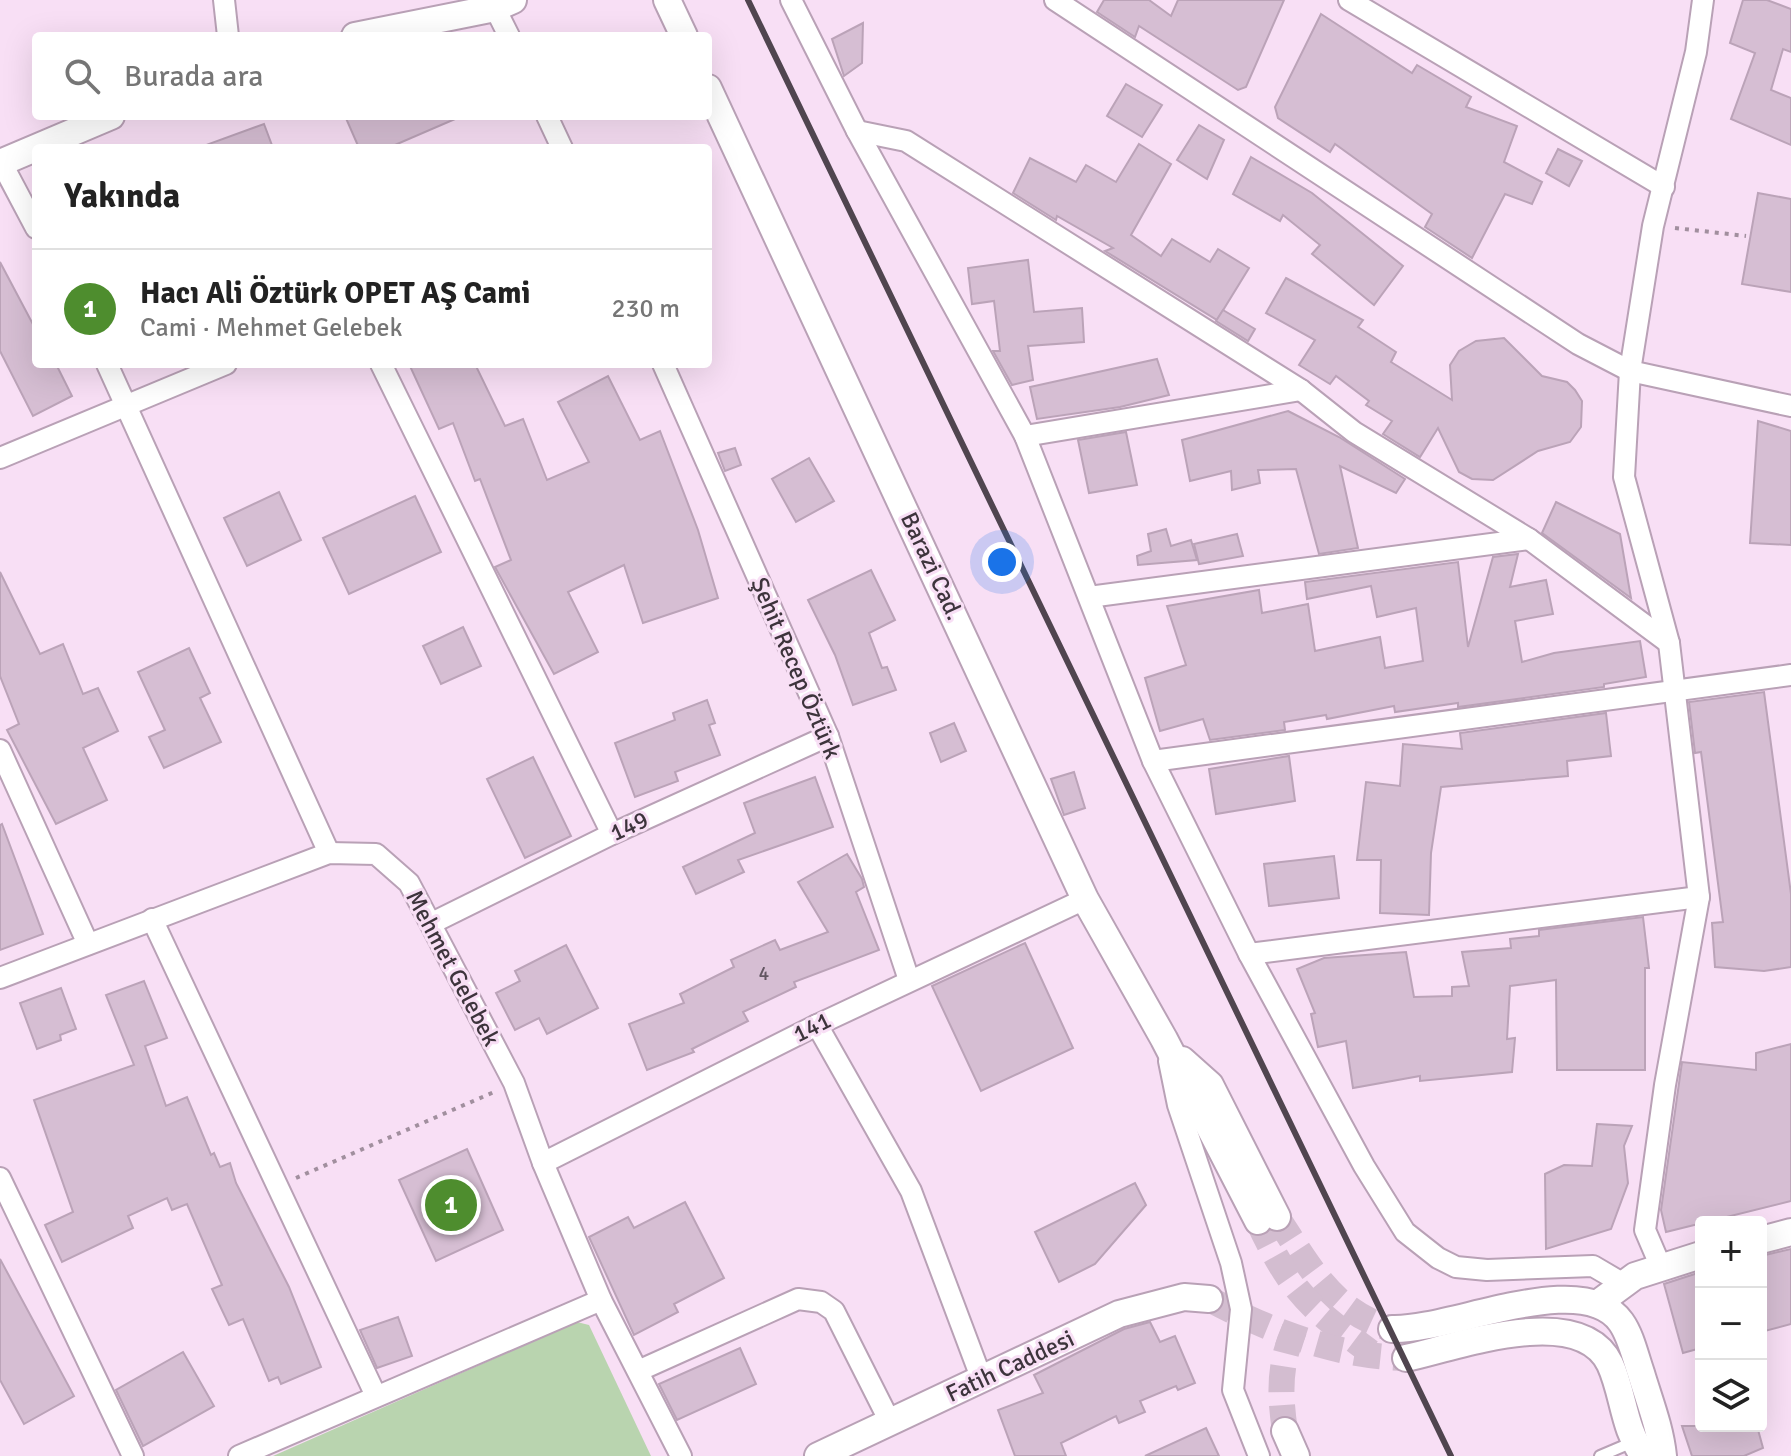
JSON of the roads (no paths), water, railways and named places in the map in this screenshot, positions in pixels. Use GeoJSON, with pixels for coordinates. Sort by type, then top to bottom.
{"type":"FeatureCollection","features":[{"type":"Feature","properties":{"kind":"street"},"geometry":{"type":"LineString","coordinates":[[224,0],[228,32]]}},
{"type":"Feature","properties":{"kind":"street"},"geometry":{"type":"LineString","coordinates":[[667,0],[682,32]]}},
{"type":"Feature","properties":{"kind":"street"},"geometry":{"type":"LineString","coordinates":[[791,0],[857,131],[1025,436],[1153,761],[1249,954],[1364,1166],[1405,1232],[1438,1258],[1456,1267],[1487,1270],[1593,1266],[1622,1283]]}},
{"type":"Feature","properties":{"kind":"street"},"geometry":{"type":"LineString","coordinates":[[1055,0],[1578,344],[1630,371],[1791,406]]}},
{"type":"Feature","properties":{"kind":"street"},"geometry":{"type":"LineString","coordinates":[[1349,0],[1664,187]]}},
{"type":"Feature","properties":{"kind":"street"},"geometry":{"type":"LineString","coordinates":[[1660,1265],[1645,1230],[1665,1085],[1699,897],[1669,643],[1624,477],[1630,371],[1653,226],[1696,52],[1703,0]]}},
{"type":"Feature","properties":{"kind":"street"},"geometry":{"type":"LineString","coordinates":[[374,32],[504,4],[508,32]]}},
{"type":"Feature","properties":{"kind":"street","name":"Barazi Cad."},"geometry":{"type":"LineString","coordinates":[[712,97],[1085,899],[1164,1039],[1210,1085],[1268,1219]]}},
{"type":"Feature","properties":{"kind":"street"},"geometry":{"type":"LineString","coordinates":[[43,144],[101,120]]}},
{"type":"Feature","properties":{"kind":"street"},"geometry":{"type":"LineString","coordinates":[[549,120],[560,144]]}},
{"type":"Feature","properties":{"kind":"street"},"geometry":{"type":"LineString","coordinates":[[857,131],[906,141],[1301,390],[1354,432],[1529,539],[1669,643]]}},
{"type":"Feature","properties":{"kind":"street"},"geometry":{"type":"LineString","coordinates":[[32,149],[0,162],[32,221]]}},
{"type":"Feature","properties":{"kind":"street"},"geometry":{"type":"LineString","coordinates":[[109,368],[329,853]]}},
{"type":"Feature","properties":{"kind":"street"},"geometry":{"type":"LineString","coordinates":[[0,458],[125,403],[216,368]]}},
{"type":"Feature","properties":{"kind":"street"},"geometry":{"type":"LineString","coordinates":[[383,368],[612,834]]}},
{"type":"Feature","properties":{"kind":"street","name":"Şehit Recep Öztürk"},"geometry":{"type":"LineString","coordinates":[[665,368],[828,736],[909,980]]}},
{"type":"Feature","properties":{"kind":"street"},"geometry":{"type":"LineString","coordinates":[[1025,436],[1301,390]]}},
{"type":"Feature","properties":{"kind":"street"},"geometry":{"type":"LineString","coordinates":[[1089,597],[1529,539]]}},
{"type":"Feature","properties":{"kind":"street"},"geometry":{"type":"LineString","coordinates":[[1153,761],[1791,675]]}},
{"type":"Feature","properties":{"kind":"street","name":"149"},"geometry":{"type":"LineString","coordinates":[[432,923],[612,834],[828,736]]}},
{"type":"Feature","properties":{"kind":"street"},"geometry":{"type":"LineString","coordinates":[[0,750],[88,944]]}},
{"type":"Feature","properties":{"kind":"street","name":"Mehmet Gelebek"},"geometry":{"type":"LineString","coordinates":[[0,978],[329,853],[346,850],[376,854],[409,883],[514,1083],[543,1163],[601,1300],[681,1456]]}},
{"type":"Feature","properties":{"kind":"street"},"geometry":{"type":"LineString","coordinates":[[1249,954],[1699,897]]}},
{"type":"Feature","properties":{"kind":"street","name":"141"},"geometry":{"type":"LineString","coordinates":[[543,1163],[909,980],[1085,899]]}},
{"type":"Feature","properties":{"kind":"street"},"geometry":{"type":"LineString","coordinates":[[152,919],[376,1396]]}},
{"type":"Feature","properties":{"kind":"street"},"geometry":{"type":"LineString","coordinates":[[817,1025],[911,1191],[982,1380]]}},
{"type":"Feature","properties":{"kind":"street"},"geometry":{"type":"LineString","coordinates":[[1164,1039],[1178,1105],[1231,1263],[1241,1309],[1233,1390],[1259,1456]]}},
{"type":"Feature","properties":{"kind":"street"},"geometry":{"type":"LineString","coordinates":[[0,1178],[133,1456]]}},
{"type":"Feature","properties":{"kind":"street"},"geometry":{"type":"LineString","coordinates":[[1767,1238],[1791,1232]]}},
{"type":"Feature","properties":{"kind":"street"},"geometry":{"type":"LineString","coordinates":[[1597,1304],[1622,1283],[1660,1265],[1695,1256]]}},
{"type":"Feature","properties":{"kind":"street","name":"Fatih Caddesi"},"geometry":{"type":"LineString","coordinates":[[818,1456],[1119,1314],[1184,1297],[1209,1299]]}},
{"type":"Feature","properties":{"kind":"street"},"geometry":{"type":"LineString","coordinates":[[1392,1329],[1432,1327],[1556,1298],[1579,1297],[1597,1304],[1620,1320],[1632,1347],[1661,1436],[1663,1456]]}},
{"type":"Feature","properties":{"kind":"street"},"geometry":{"type":"LineString","coordinates":[[638,1371],[798,1299],[821,1302],[834,1311],[890,1422]]}},
{"type":"Feature","properties":{"kind":"street"},"geometry":{"type":"LineString","coordinates":[[239,1456],[601,1300]]}},
{"type":"Feature","properties":{"kind":"street"},"geometry":{"type":"LineString","coordinates":[[1406,1358],[1541,1330],[1576,1336],[1595,1346],[1609,1361],[1638,1449]]}},
{"type":"Feature","properties":{"kind":"street"},"geometry":{"type":"LineString","coordinates":[[1285,1431],[1296,1456]]}},
{"type":"Feature","properties":{"kind":"lane"},"geometry":{"type":"LineString","coordinates":[[1600,1456],[1638,1449]]}},
{"type":"Feature","properties":{"kind":"tunnel"},"geometry":{"type":"LineString","coordinates":[[1277,1217],[1312,1269],[1338,1299],[1353,1311],[1392,1329]]}},
{"type":"Feature","properties":{"kind":"tunnel"},"geometry":{"type":"LineString","coordinates":[[1258,1221],[1281,1265],[1303,1296],[1370,1352]]}},
{"type":"Feature","properties":{"kind":"tunnel"},"geometry":{"type":"LineString","coordinates":[[1209,1299],[1256,1322],[1304,1340],[1354,1353],[1406,1358]]}},
{"type":"Feature","properties":{"kind":"tunnel"},"geometry":{"type":"LineString","coordinates":[[1285,1431],[1282,1375],[1287,1349],[1298,1322]]}},
{"type":"Feature","properties":{"kind":"railway"},"geometry":{"type":"LineString","coordinates":[[748,0],[1451,1456]]}},
{"type":"Feature","properties":{"kind":"place","name":"Hacı Ali Öztürk OPET AŞ Cami"},"geometry":{"type":"Point","coordinates":[451,1205]}}]}
